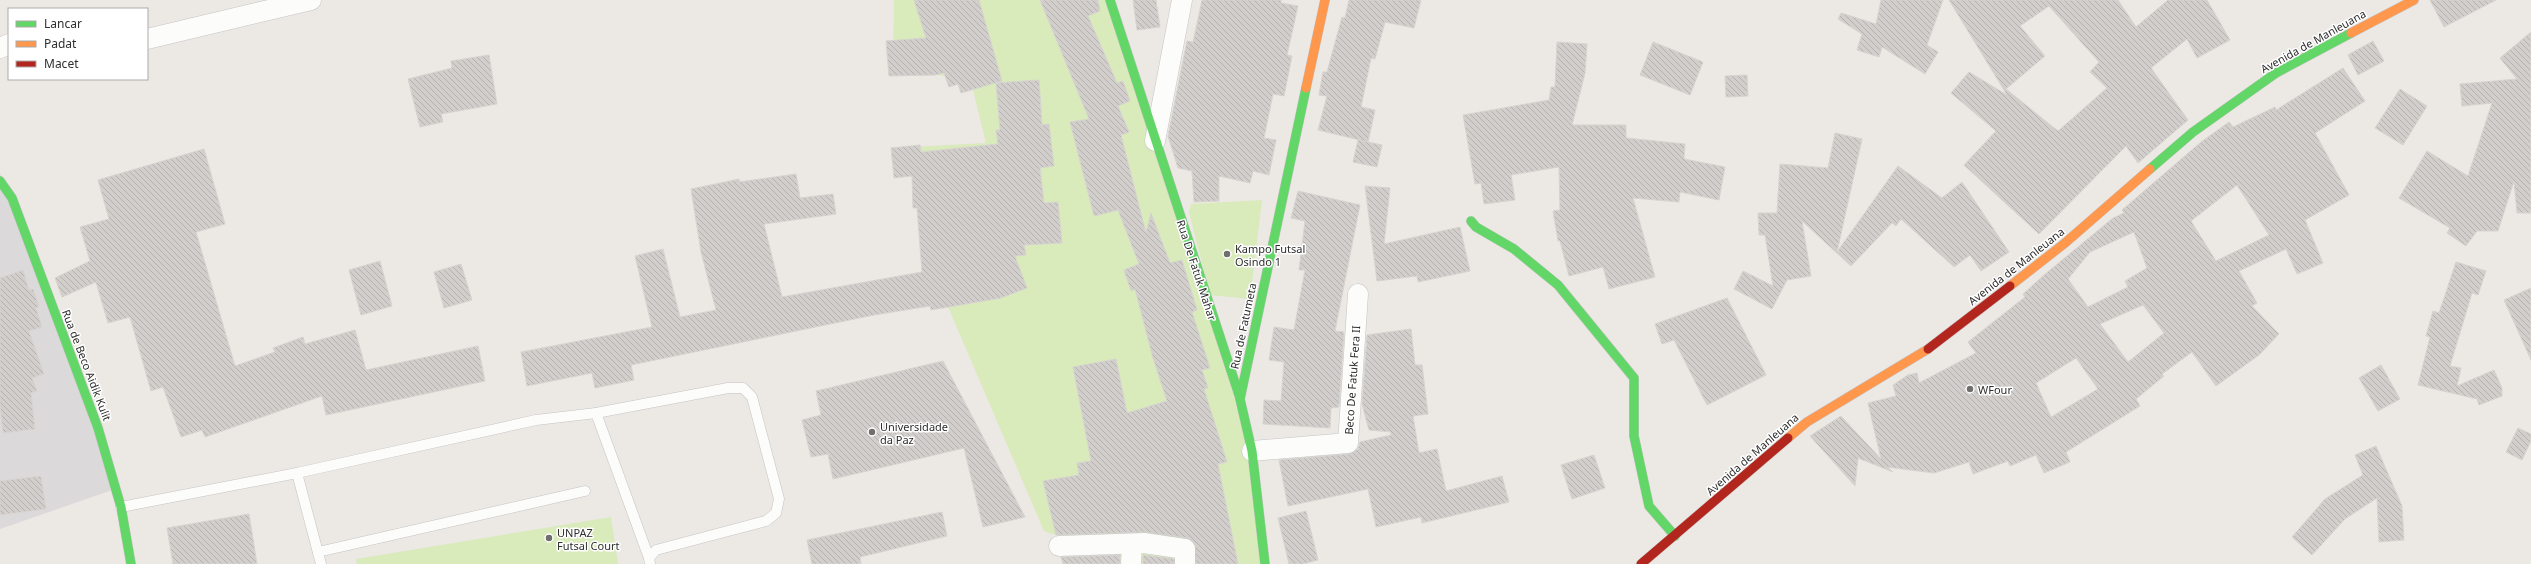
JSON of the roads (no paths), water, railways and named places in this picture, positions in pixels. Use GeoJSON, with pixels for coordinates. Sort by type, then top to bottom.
{"type":"FeatureCollection","features":[{"type":"Feature","properties":{"kind":"street"},"geometry":{"type":"LineString","coordinates":[[148,39],[310,0]]}},
{"type":"Feature","properties":{"kind":"street","name":"Rua De Fatuk Mahar"},"geometry":{"type":"LineString","coordinates":[[1110,0],[1154,141],[1240,399]]}},
{"type":"Feature","properties":{"kind":"street","name":"Rua De Fatuk Mahar"},"geometry":{"type":"LineString","coordinates":[[1154,141],[1182,0]]}},
{"type":"Feature","properties":{"kind":"street","name":"Rua de Fatumeta"},"geometry":{"type":"LineString","coordinates":[[1265,564],[1252,451],[1240,399],[1325,0]]}},
{"type":"Feature","properties":{"kind":"street","name":"Avenida de Manleuana"},"geometry":{"type":"LineString","coordinates":[[1641,564],[1807,422],[1937,343],[2059,248],[2193,132],[2276,73],[2414,0]]}},
{"type":"Feature","properties":{"kind":"street","name":"Rua de Beco Aidik Kulit"},"geometry":{"type":"LineString","coordinates":[[0,181],[12,198],[95,420],[121,507],[131,564]]}},
{"type":"Feature","properties":{"kind":"street"},"geometry":{"type":"LineString","coordinates":[[1471,222],[1476,227],[1514,249],[1558,285],[1634,378],[1634,436],[1649,506],[1675,536]]}},
{"type":"Feature","properties":{"kind":"street","name":"Beco De Fatuk Fera II"},"geometry":{"type":"LineString","coordinates":[[1252,451],[1348,442],[1358,294]]}},
{"type":"Feature","properties":{"kind":"street"},"geometry":{"type":"LineString","coordinates":[[1131,564],[1132,544]]}},
{"type":"Feature","properties":{"kind":"street"},"geometry":{"type":"LineString","coordinates":[[1059,546],[1132,544],[1185,549],[1185,564]]}},
{"type":"Feature","properties":{"kind":"lane"},"geometry":{"type":"LineString","coordinates":[[121,507],[297,473],[536,420],[596,413],[728,388],[743,388],[752,397],[779,499],[776,513],[766,521],[656,550],[649,561]]}},
{"type":"Feature","properties":{"kind":"lane"},"geometry":{"type":"LineString","coordinates":[[596,413],[649,561]]}},
{"type":"Feature","properties":{"kind":"lane"},"geometry":{"type":"LineString","coordinates":[[297,473],[321,564]]}},
{"type":"Feature","properties":{"kind":"lane"},"geometry":{"type":"LineString","coordinates":[[318,552],[585,491]]}},
{"type":"Feature","properties":{"kind":"place","name":"Kampo Futsal Osindo 1"},"geometry":{"type":"Point","coordinates":[1227,254]}},
{"type":"Feature","properties":{"kind":"place","name":"WFour"},"geometry":{"type":"Point","coordinates":[1970,389]}},
{"type":"Feature","properties":{"kind":"place","name":"Universidade da Paz"},"geometry":{"type":"Point","coordinates":[872,432]}},
{"type":"Feature","properties":{"kind":"place","name":"UNPAZ Futsal Court"},"geometry":{"type":"Point","coordinates":[549,538]}}]}
